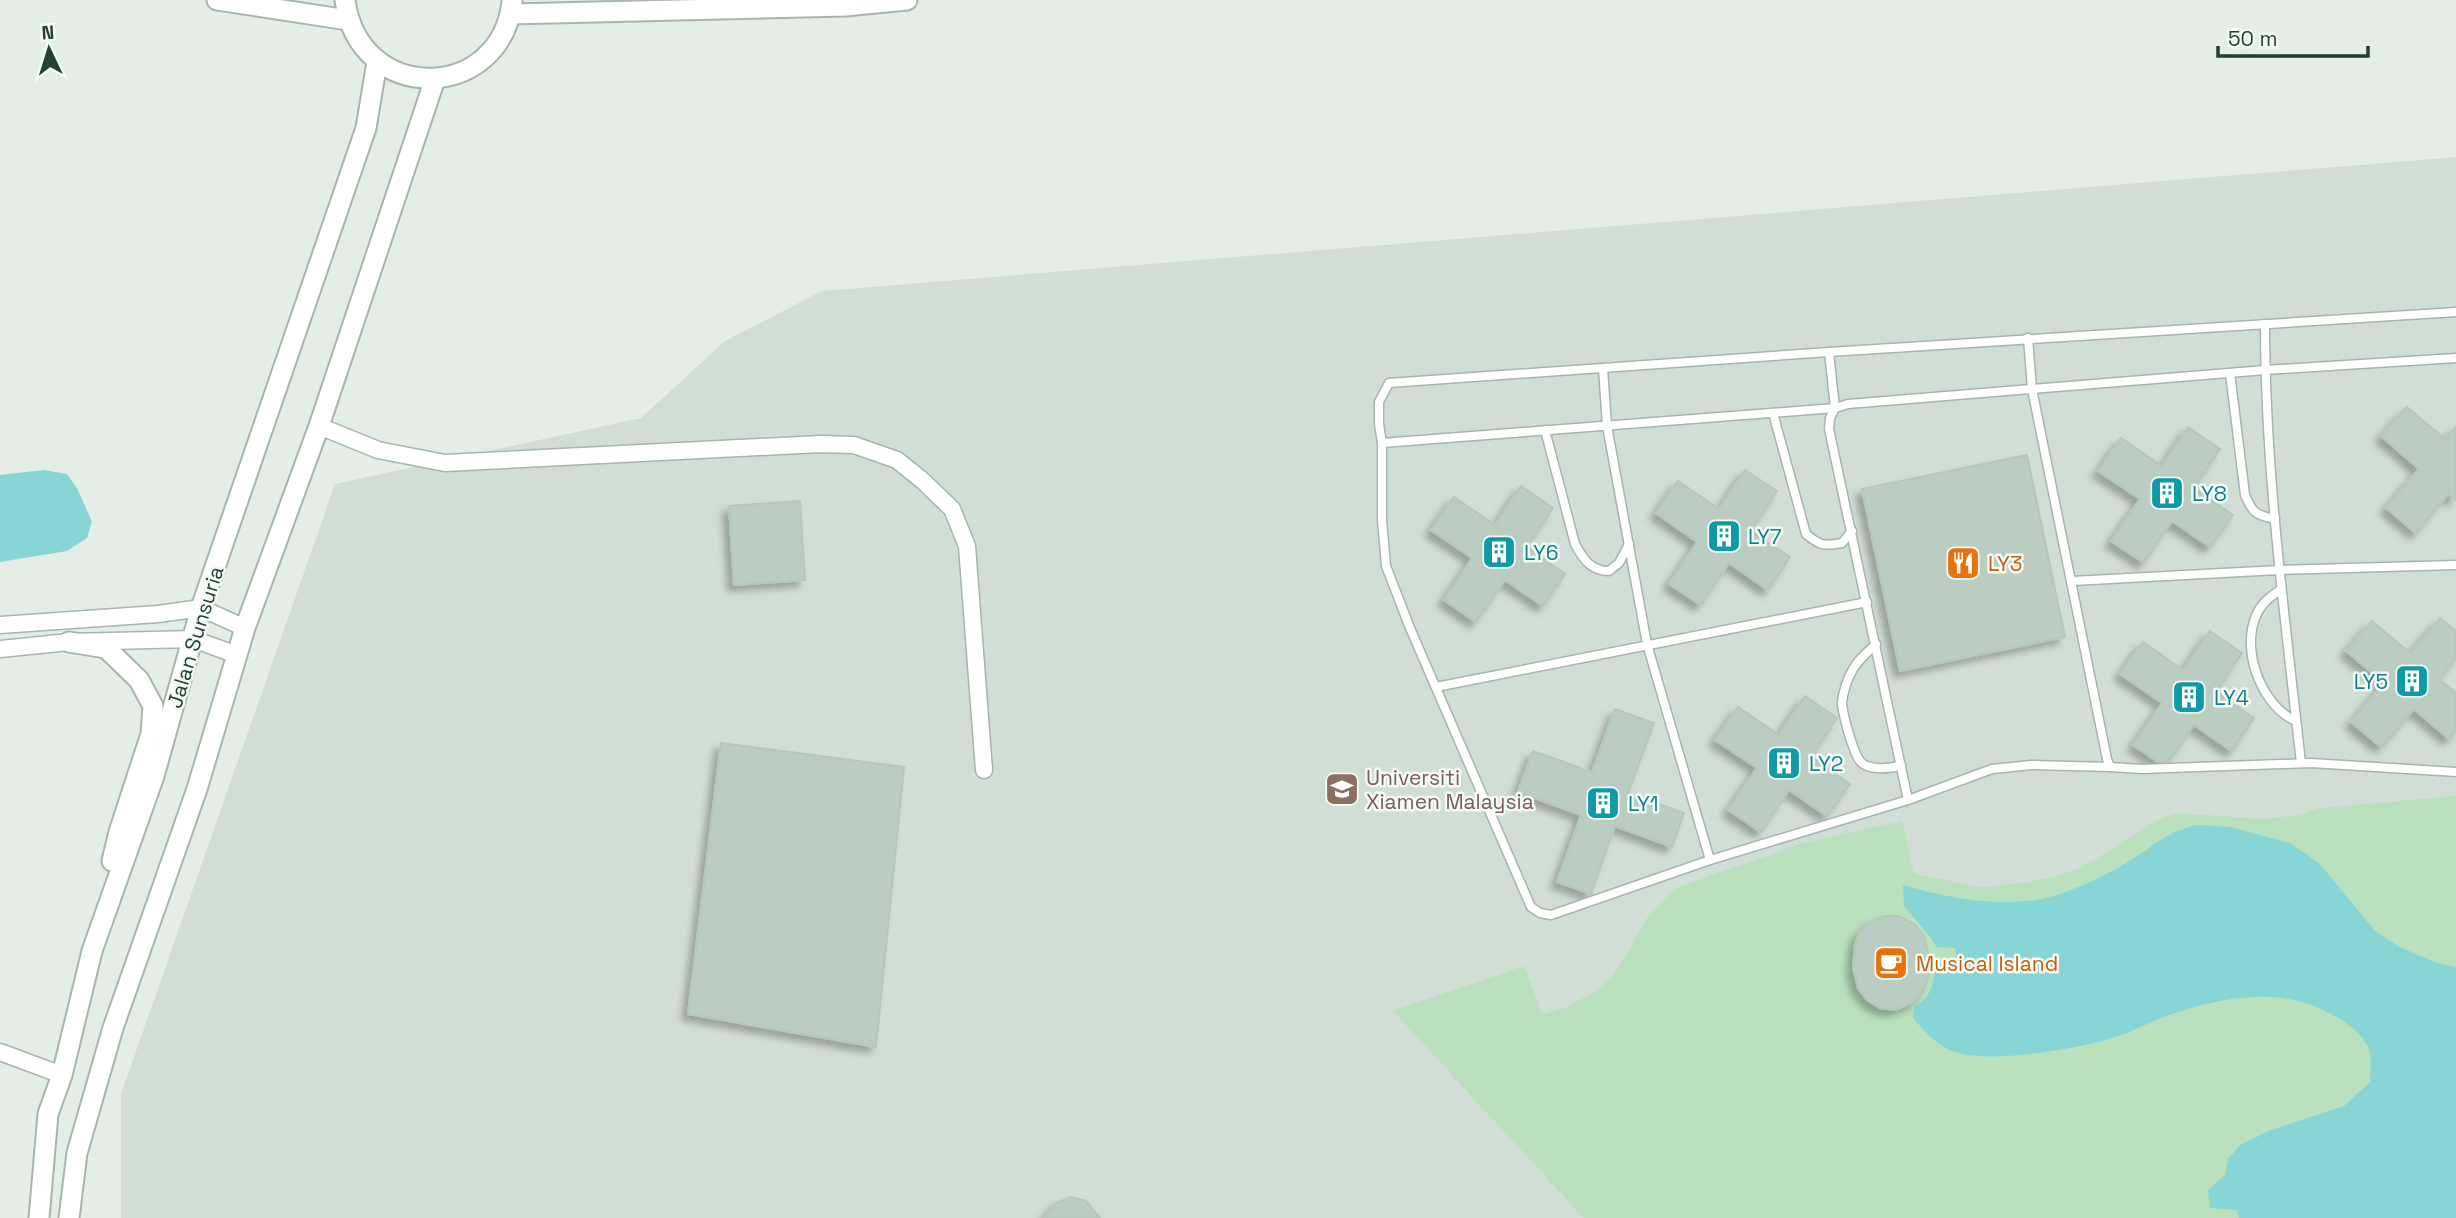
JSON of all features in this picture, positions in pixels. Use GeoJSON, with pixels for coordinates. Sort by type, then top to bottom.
{"type":"FeatureCollection","features":[{"type":"Feature","properties":{"kind":"street"},"geometry":{"type":"LineString","coordinates":[[217,0],[348,20]]}},
{"type":"Feature","properties":{"kind":"street"},"geometry":{"type":"LineString","coordinates":[[345,0],[348,20],[355,36],[377,62],[395,72],[435,79],[460,72],[484,58],[501,38],[512,7],[845,6],[907,0]]}},
{"type":"Feature","properties":{"kind":"street","name":"Jalan Sunsuria"},"geometry":{"type":"LineString","coordinates":[[39,1218],[48,1114],[62,1075],[92,951],[154,776],[201,608],[366,128],[377,62]]}},
{"type":"Feature","properties":{"kind":"street"},"geometry":{"type":"LineString","coordinates":[[71,1215],[77,1153],[113,1028],[197,789],[245,628],[319,426],[435,79]]}},
{"type":"Feature","properties":{"kind":"street"},"geometry":{"type":"LineString","coordinates":[[319,426],[378,450],[445,463],[820,444],[854,444],[897,460],[952,509],[967,546],[984,770]]}},
{"type":"Feature","properties":{"kind":"street"},"geometry":{"type":"LineString","coordinates":[[0,625],[158,614],[201,608],[245,628]]}},
{"type":"Feature","properties":{"kind":"street"},"geometry":{"type":"LineString","coordinates":[[0,649],[69,642],[193,639],[237,655]]}},
{"type":"Feature","properties":{"kind":"street"},"geometry":{"type":"LineString","coordinates":[[69,642],[106,648],[139,680],[153,706],[150,734],[119,832],[92,951]]}},
{"type":"Feature","properties":{"kind":"street"},"geometry":{"type":"LineString","coordinates":[[0,1052],[62,1075]]}},
{"type":"Feature","properties":{"kind":"lane"},"geometry":{"type":"LineString","coordinates":[[2456,312],[2028,338],[1389,383],[1379,402],[1386,566],[1410,628],[1531,907],[1540,913],[1551,915],[1710,860],[1908,800],[1992,769],[2031,765],[2142,769],[2301,763],[2456,772]]}},
{"type":"Feature","properties":{"kind":"lane"},"geometry":{"type":"LineString","coordinates":[[2265,324],[2265,370],[2279,570],[2301,763]]}},
{"type":"Feature","properties":{"kind":"lane"},"geometry":{"type":"LineString","coordinates":[[2028,338],[2032,389],[2110,767]]}},
{"type":"Feature","properties":{"kind":"lane"},"geometry":{"type":"LineString","coordinates":[[1829,352],[1835,408],[1829,429],[1908,800]]}},
{"type":"Feature","properties":{"kind":"lane"},"geometry":{"type":"LineString","coordinates":[[1382,443],[1835,408],[1848,404],[2265,370],[2456,358]]}},
{"type":"Feature","properties":{"kind":"lane"},"geometry":{"type":"LineString","coordinates":[[1603,368],[1607,426],[1647,644],[1710,860]]}},
{"type":"Feature","properties":{"kind":"lane"},"geometry":{"type":"LineString","coordinates":[[2230,373],[2245,495],[2257,515],[2275,519]]}},
{"type":"Feature","properties":{"kind":"lane"},"geometry":{"type":"LineString","coordinates":[[1773,413],[1806,534],[1819,544],[1831,545],[1842,543],[1852,531]]}},
{"type":"Feature","properties":{"kind":"lane"},"geometry":{"type":"LineString","coordinates":[[1545,430],[1575,544],[1581,556],[1599,571],[1609,571],[1619,563],[1629,544]]}},
{"type":"Feature","properties":{"kind":"lane"},"geometry":{"type":"LineString","coordinates":[[2072,581],[2279,570],[2456,565]]}},
{"type":"Feature","properties":{"kind":"lane"},"geometry":{"type":"LineString","coordinates":[[2281,589],[2263,603],[2254,621],[2252,654],[2268,696],[2279,710],[2296,721]]}},
{"type":"Feature","properties":{"kind":"lane"},"geometry":{"type":"LineString","coordinates":[[1436,687],[1867,602]]}},
{"type":"Feature","properties":{"kind":"lane"},"geometry":{"type":"LineString","coordinates":[[1876,644],[1857,662],[1850,674],[1842,702],[1861,762],[1870,767],[1893,768],[1901,765]]}},
{"type":"Feature","properties":{"kind":"shaded area","name":"Universiti Xiamen Malaysia"},"geometry":{"type":"Polygon","coordinates":[[[2456,157],[2456,1218],[121,1218],[121,1094],[335,484],[641,418],[725,341],[822,291],[2456,157]]]}},
{"type":"Feature","properties":{"kind":"green space"},"geometry":{"type":"Polygon","coordinates":[[[2456,796],[2456,1218],[1584,1218],[1393,1011],[1524,966],[1542,1015],[1569,1006],[1597,990],[1612,976],[1646,919],[1676,888],[1803,843],[1902,821],[1914,874],[1982,887],[2023,883],[2081,868],[2158,820],[2178,813],[2264,819],[2298,815],[2319,808],[2456,796]]]}},
{"type":"Feature","properties":{"kind":"water"},"geometry":{"type":"Polygon","coordinates":[[[44,470],[67,474],[78,490],[92,522],[87,538],[67,551],[0,562],[0,475],[44,470]]]}},
{"type":"Feature","properties":{"kind":"water"},"geometry":{"type":"Polygon","coordinates":[[[2196,825],[2230,827],[2290,843],[2319,863],[2376,932],[2400,947],[2437,963],[2456,967],[2456,1218],[2239,1218],[2237,1210],[2210,1208],[2208,1190],[2225,1175],[2228,1159],[2240,1145],[2271,1130],[2344,1106],[2370,1082],[2370,1053],[2363,1038],[2331,1014],[2311,1005],[2270,997],[2228,999],[2186,1009],[2097,1042],[2013,1056],[1974,1056],[1945,1048],[1913,1018],[1914,1007],[1925,999],[1931,989],[1936,965],[1957,961],[1955,948],[1936,947],[1904,906],[1903,885],[1937,894],[1990,902],[2042,899],[2093,880],[2121,866],[2165,837],[2196,825]]]}},
{"type":"Feature","properties":{"kind":"building"},"geometry":{"type":"Polygon","coordinates":[[[2407,407],[2445,439],[2456,426],[2456,501],[2448,494],[2416,533],[2386,508],[2419,469],[2381,436],[2407,407]]]}},
{"type":"Feature","properties":{"kind":"building","name":"LY8"},"geometry":{"type":"Polygon","coordinates":[[[2188,427],[2220,449],[2194,488],[2233,515],[2210,547],[2172,521],[2144,563],[2111,541],[2140,499],[2098,471],[2121,438],[2162,466],[2188,427]]]}},
{"type":"Feature","properties":{"kind":"building","name":"LY3"},"geometry":{"type":"Polygon","coordinates":[[[2027,455],[2065,637],[1900,671],[1862,489],[2027,455]]]}},
{"type":"Feature","properties":{"kind":"building","name":"LY7"},"geometry":{"type":"Polygon","coordinates":[[[1745,470],[1777,491],[1751,531],[1790,557],[1768,590],[1729,563],[1701,605],[1669,584],[1697,542],[1656,513],[1678,481],[1719,509],[1745,470]]]}},
{"type":"Feature","properties":{"kind":"building","name":"LY6"},"geometry":{"type":"Polygon","coordinates":[[[1521,486],[1553,508],[1527,547],[1565,574],[1543,606],[1505,580],[1476,622],[1444,600],[1472,558],[1431,530],[1454,497],[1495,525],[1521,486]]]}},
{"type":"Feature","properties":{"kind":"building"},"geometry":{"type":"Polygon","coordinates":[[[800,501],[805,580],[734,585],[729,506],[800,501]]]}},
{"type":"Feature","properties":{"kind":"building","name":"LY5"},"geometry":{"type":"Polygon","coordinates":[[[2440,618],[2456,631],[2456,659],[2439,679],[2456,693],[2456,731],[2449,739],[2414,709],[2381,747],[2351,722],[2384,683],[2346,651],[2372,621],[2410,653],[2440,618]]]}},
{"type":"Feature","properties":{"kind":"building","name":"LY4"},"geometry":{"type":"Polygon","coordinates":[[[2210,631],[2242,653],[2216,692],[2254,718],[2232,751],[2194,725],[2169,761],[2158,762],[2133,745],[2162,703],[2120,674],[2143,642],[2183,670],[2210,631]]]}},
{"type":"Feature","properties":{"kind":"building","name":"LY2"},"geometry":{"type":"Polygon","coordinates":[[[1805,696],[1837,718],[1811,757],[1850,784],[1827,816],[1789,790],[1761,832],[1728,810],[1757,768],[1715,740],[1738,707],[1779,735],[1805,696]]]}},
{"type":"Feature","properties":{"kind":"building","name":"LY1"},"geometry":{"type":"Polygon","coordinates":[[[1615,709],[1654,723],[1628,793],[1684,813],[1672,847],[1615,826],[1591,894],[1557,882],[1581,815],[1518,792],[1533,751],[1592,772],[1615,709]]]}},
{"type":"Feature","properties":{"kind":"building"},"geometry":{"type":"Polygon","coordinates":[[[721,743],[904,767],[876,1047],[688,1014],[721,743]]]}},
{"type":"Feature","properties":{"kind":"building","name":"Musical Island"},"geometry":{"type":"Polygon","coordinates":[[[1884,916],[1899,916],[1916,925],[1924,936],[1929,958],[1929,973],[1923,992],[1913,1003],[1895,1010],[1880,1008],[1867,1000],[1858,988],[1853,968],[1859,933],[1870,922],[1884,916]]]}},
{"type":"Feature","properties":{"kind":"building"},"geometry":{"type":"Polygon","coordinates":[[[1071,1197],[1086,1201],[1100,1218],[1045,1218],[1056,1203],[1071,1197]]]}},
{"type":"Feature","properties":{"kind":"place","name":"LY8"},"geometry":{"type":"Point","coordinates":[2167,493]}},
{"type":"Feature","properties":{"kind":"place","name":"LY7"},"geometry":{"type":"Point","coordinates":[1724,536]}},
{"type":"Feature","properties":{"kind":"place","name":"LY6"},"geometry":{"type":"Point","coordinates":[1499,552]}},
{"type":"Feature","properties":{"kind":"place","name":"LY3"},"geometry":{"type":"Point","coordinates":[1963,563]}},
{"type":"Feature","properties":{"kind":"place","name":"LY5"},"geometry":{"type":"Point","coordinates":[2412,681]}},
{"type":"Feature","properties":{"kind":"place","name":"LY4"},"geometry":{"type":"Point","coordinates":[2189,697]}},
{"type":"Feature","properties":{"kind":"place","name":"LY2"},"geometry":{"type":"Point","coordinates":[1784,763]}},
{"type":"Feature","properties":{"kind":"place","name":"Universiti Xiamen Malaysia"},"geometry":{"type":"Point","coordinates":[1342,789]}},
{"type":"Feature","properties":{"kind":"place","name":"LY1"},"geometry":{"type":"Point","coordinates":[1603,803]}},
{"type":"Feature","properties":{"kind":"place","name":"Musical Island"},"geometry":{"type":"Point","coordinates":[1891,963]}}]}
